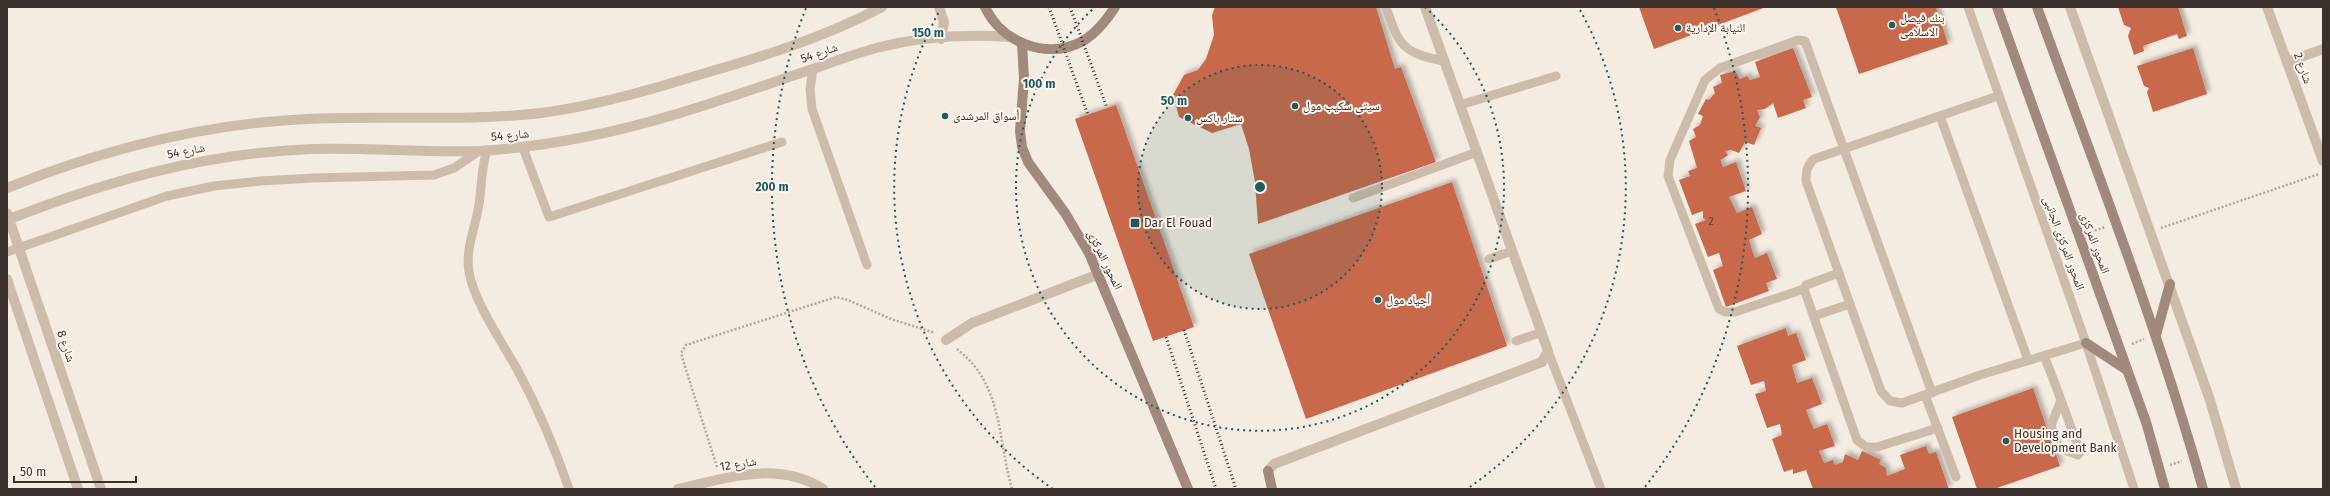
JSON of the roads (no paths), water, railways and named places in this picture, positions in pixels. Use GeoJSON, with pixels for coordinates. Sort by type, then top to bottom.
{"type":"FeatureCollection","features":[{"type":"Feature","properties":{"kind":"main road"},"geometry":{"type":"LineString","coordinates":[[985,7],[997,27],[1009,37],[1031,47],[1048,49],[1065,48],[1081,42],[1099,29],[1115,7]]}},
{"type":"Feature","properties":{"kind":"main road","name":"المحور المركزى"},"geometry":{"type":"LineString","coordinates":[[1997,7],[2146,422],[2165,489]]}},
{"type":"Feature","properties":{"kind":"main road"},"geometry":{"type":"LineString","coordinates":[[2037,7],[2156,335],[2181,408],[2203,489]]}},
{"type":"Feature","properties":{"kind":"main road","name":"المحور المركزى"},"geometry":{"type":"LineString","coordinates":[[1022,43],[1024,79],[1020,131],[1022,147],[1036,176],[1077,232],[1098,274],[1188,489]]}},
{"type":"Feature","properties":{"kind":"main road"},"geometry":{"type":"LineString","coordinates":[[2156,335],[2170,284]]}},
{"type":"Feature","properties":{"kind":"main road"},"geometry":{"type":"LineString","coordinates":[[2086,343],[2127,370]]}},
{"type":"Feature","properties":{"kind":"main road"},"geometry":{"type":"LineString","coordinates":[[1268,471],[1272,489]]}},
{"type":"Feature","properties":{"kind":"street","name":"شارع 54"},"geometry":{"type":"LineString","coordinates":[[7,188],[97,154],[173,135],[222,126],[308,119],[439,119],[540,113],[576,107],[648,90],[738,64],[824,34],[882,7]]}},
{"type":"Feature","properties":{"kind":"street"},"geometry":{"type":"LineString","coordinates":[[939,7],[944,22],[941,39]]}},
{"type":"Feature","properties":{"kind":"street"},"geometry":{"type":"LineString","coordinates":[[1268,471],[1274,464],[1542,362],[1548,351],[1425,7]]}},
{"type":"Feature","properties":{"kind":"street"},"geometry":{"type":"LineString","coordinates":[[2070,7],[2170,284],[2210,400],[2236,489]]}},
{"type":"Feature","properties":{"kind":"street","name":"شارع 2"},"geometry":{"type":"LineString","coordinates":[[2267,7],[2323,161]]}},
{"type":"Feature","properties":{"kind":"street","name":"شارع 54"},"geometry":{"type":"LineString","coordinates":[[8,217],[113,182],[162,169],[212,159],[263,152],[314,149],[483,150],[523,148],[611,132],[653,122],[876,48],[941,39],[986,36],[1009,37]]}},
{"type":"Feature","properties":{"kind":"street"},"geometry":{"type":"LineString","coordinates":[[2287,62],[2323,49]]}},
{"type":"Feature","properties":{"kind":"street","name":"شارع 8"},"geometry":{"type":"LineString","coordinates":[[8,217],[101,489]]}},
{"type":"Feature","properties":{"kind":"street"},"geometry":{"type":"LineString","coordinates":[[946,340],[972,324],[1098,274]]}},
{"type":"Feature","properties":{"kind":"street"},"geometry":{"type":"LineString","coordinates":[[7,279],[78,489]]}},
{"type":"Feature","properties":{"kind":"street","name":"شارع 12"},"geometry":{"type":"LineString","coordinates":[[678,489],[752,472],[783,473],[813,482],[823,489]]}},
{"type":"Feature","properties":{"kind":"lane"},"geometry":{"type":"LineString","coordinates":[[1386,7],[1396,36],[1404,46],[1422,57],[1444,62]]}},
{"type":"Feature","properties":{"kind":"lane","name":"المحور المركزى الجانبى"},"geometry":{"type":"LineString","coordinates":[[1968,7],[2086,343],[2134,489]]}},
{"type":"Feature","properties":{"kind":"lane"},"geometry":{"type":"LineString","coordinates":[[1839,273],[1808,284],[1804,289],[1735,312],[1725,312],[1719,308],[1668,176],[1670,160],[1705,80],[1720,68],[1798,40],[1805,41],[1844,148],[1928,394],[1938,428],[1956,477]]}},
{"type":"Feature","properties":{"kind":"lane"},"geometry":{"type":"LineString","coordinates":[[813,69],[810,89],[813,114],[867,265]]}},
{"type":"Feature","properties":{"kind":"lane"},"geometry":{"type":"LineString","coordinates":[[1460,105],[1556,76]]}},
{"type":"Feature","properties":{"kind":"lane"},"geometry":{"type":"LineString","coordinates":[[1998,96],[1814,158],[1808,165],[1806,181],[1885,396],[1896,403],[1902,404],[2028,360],[2086,343]]}},
{"type":"Feature","properties":{"kind":"lane"},"geometry":{"type":"LineString","coordinates":[[1940,116],[2028,360]]}},
{"type":"Feature","properties":{"kind":"lane"},"geometry":{"type":"LineString","coordinates":[[523,148],[548,217],[782,142]]}},
{"type":"Feature","properties":{"kind":"lane"},"geometry":{"type":"LineString","coordinates":[[7,252],[167,196],[214,186],[260,181],[434,175],[454,168],[483,150]]}},
{"type":"Feature","properties":{"kind":"lane"},"geometry":{"type":"LineString","coordinates":[[483,150],[477,216],[468,250],[469,272],[478,299],[524,383],[545,427],[569,489]]}},
{"type":"Feature","properties":{"kind":"lane"},"geometry":{"type":"LineString","coordinates":[[1353,198],[1477,152]]}},
{"type":"Feature","properties":{"kind":"lane"},"geometry":{"type":"LineString","coordinates":[[1490,259],[1512,251]]}},
{"type":"Feature","properties":{"kind":"lane"},"geometry":{"type":"LineString","coordinates":[[1804,289],[1855,435],[1861,444],[1871,448],[1877,447],[1938,428]]}},
{"type":"Feature","properties":{"kind":"lane"},"geometry":{"type":"LineString","coordinates":[[1814,316],[1850,304]]}},
{"type":"Feature","properties":{"kind":"lane"},"geometry":{"type":"LineString","coordinates":[[1516,341],[1542,332]]}},
{"type":"Feature","properties":{"kind":"lane"},"geometry":{"type":"LineString","coordinates":[[1548,351],[1601,489]]}},
{"type":"Feature","properties":{"kind":"lane"},"geometry":{"type":"LineString","coordinates":[[2044,356],[2061,400],[2080,452],[2078,455],[2060,449],[2051,426],[2061,400]]}},
{"type":"Feature","properties":{"kind":"railway"},"geometry":{"type":"LineString","coordinates":[[1049,7],[1088,115]]}},
{"type":"Feature","properties":{"kind":"railway"},"geometry":{"type":"LineString","coordinates":[[1070,7],[1107,108]]}},
{"type":"Feature","properties":{"kind":"railway"},"geometry":{"type":"LineString","coordinates":[[1184,330],[1236,489]]}},
{"type":"Feature","properties":{"kind":"railway"},"geometry":{"type":"LineString","coordinates":[[1166,337],[1216,489]]}},
{"type":"Feature","properties":{"kind":"place","name":"بنك فيصل الاسلامى"},"geometry":{"type":"Point","coordinates":[1892,25]}},
{"type":"Feature","properties":{"kind":"place","name":"النيابة الإدارية"},"geometry":{"type":"Point","coordinates":[1678,28]}},
{"type":"Feature","properties":{"kind":"place","name":"سيتى سكيب مول"},"geometry":{"type":"Point","coordinates":[1295,106]}},
{"type":"Feature","properties":{"kind":"place","name":"أسواق المرشدى"},"geometry":{"type":"Point","coordinates":[945,116]}},
{"type":"Feature","properties":{"kind":"place","name":"ستار باكس"},"geometry":{"type":"Point","coordinates":[1188,118]}},
{"type":"Feature","properties":{"kind":"place","name":"Dar El Fouad"},"geometry":{"type":"Point","coordinates":[1135,223]}},
{"type":"Feature","properties":{"kind":"place","name":"أجياد مول"},"geometry":{"type":"Point","coordinates":[1378,300]}},
{"type":"Feature","properties":{"kind":"place","name":"Housing and Development Bank"},"geometry":{"type":"Point","coordinates":[2006,441]}}]}
